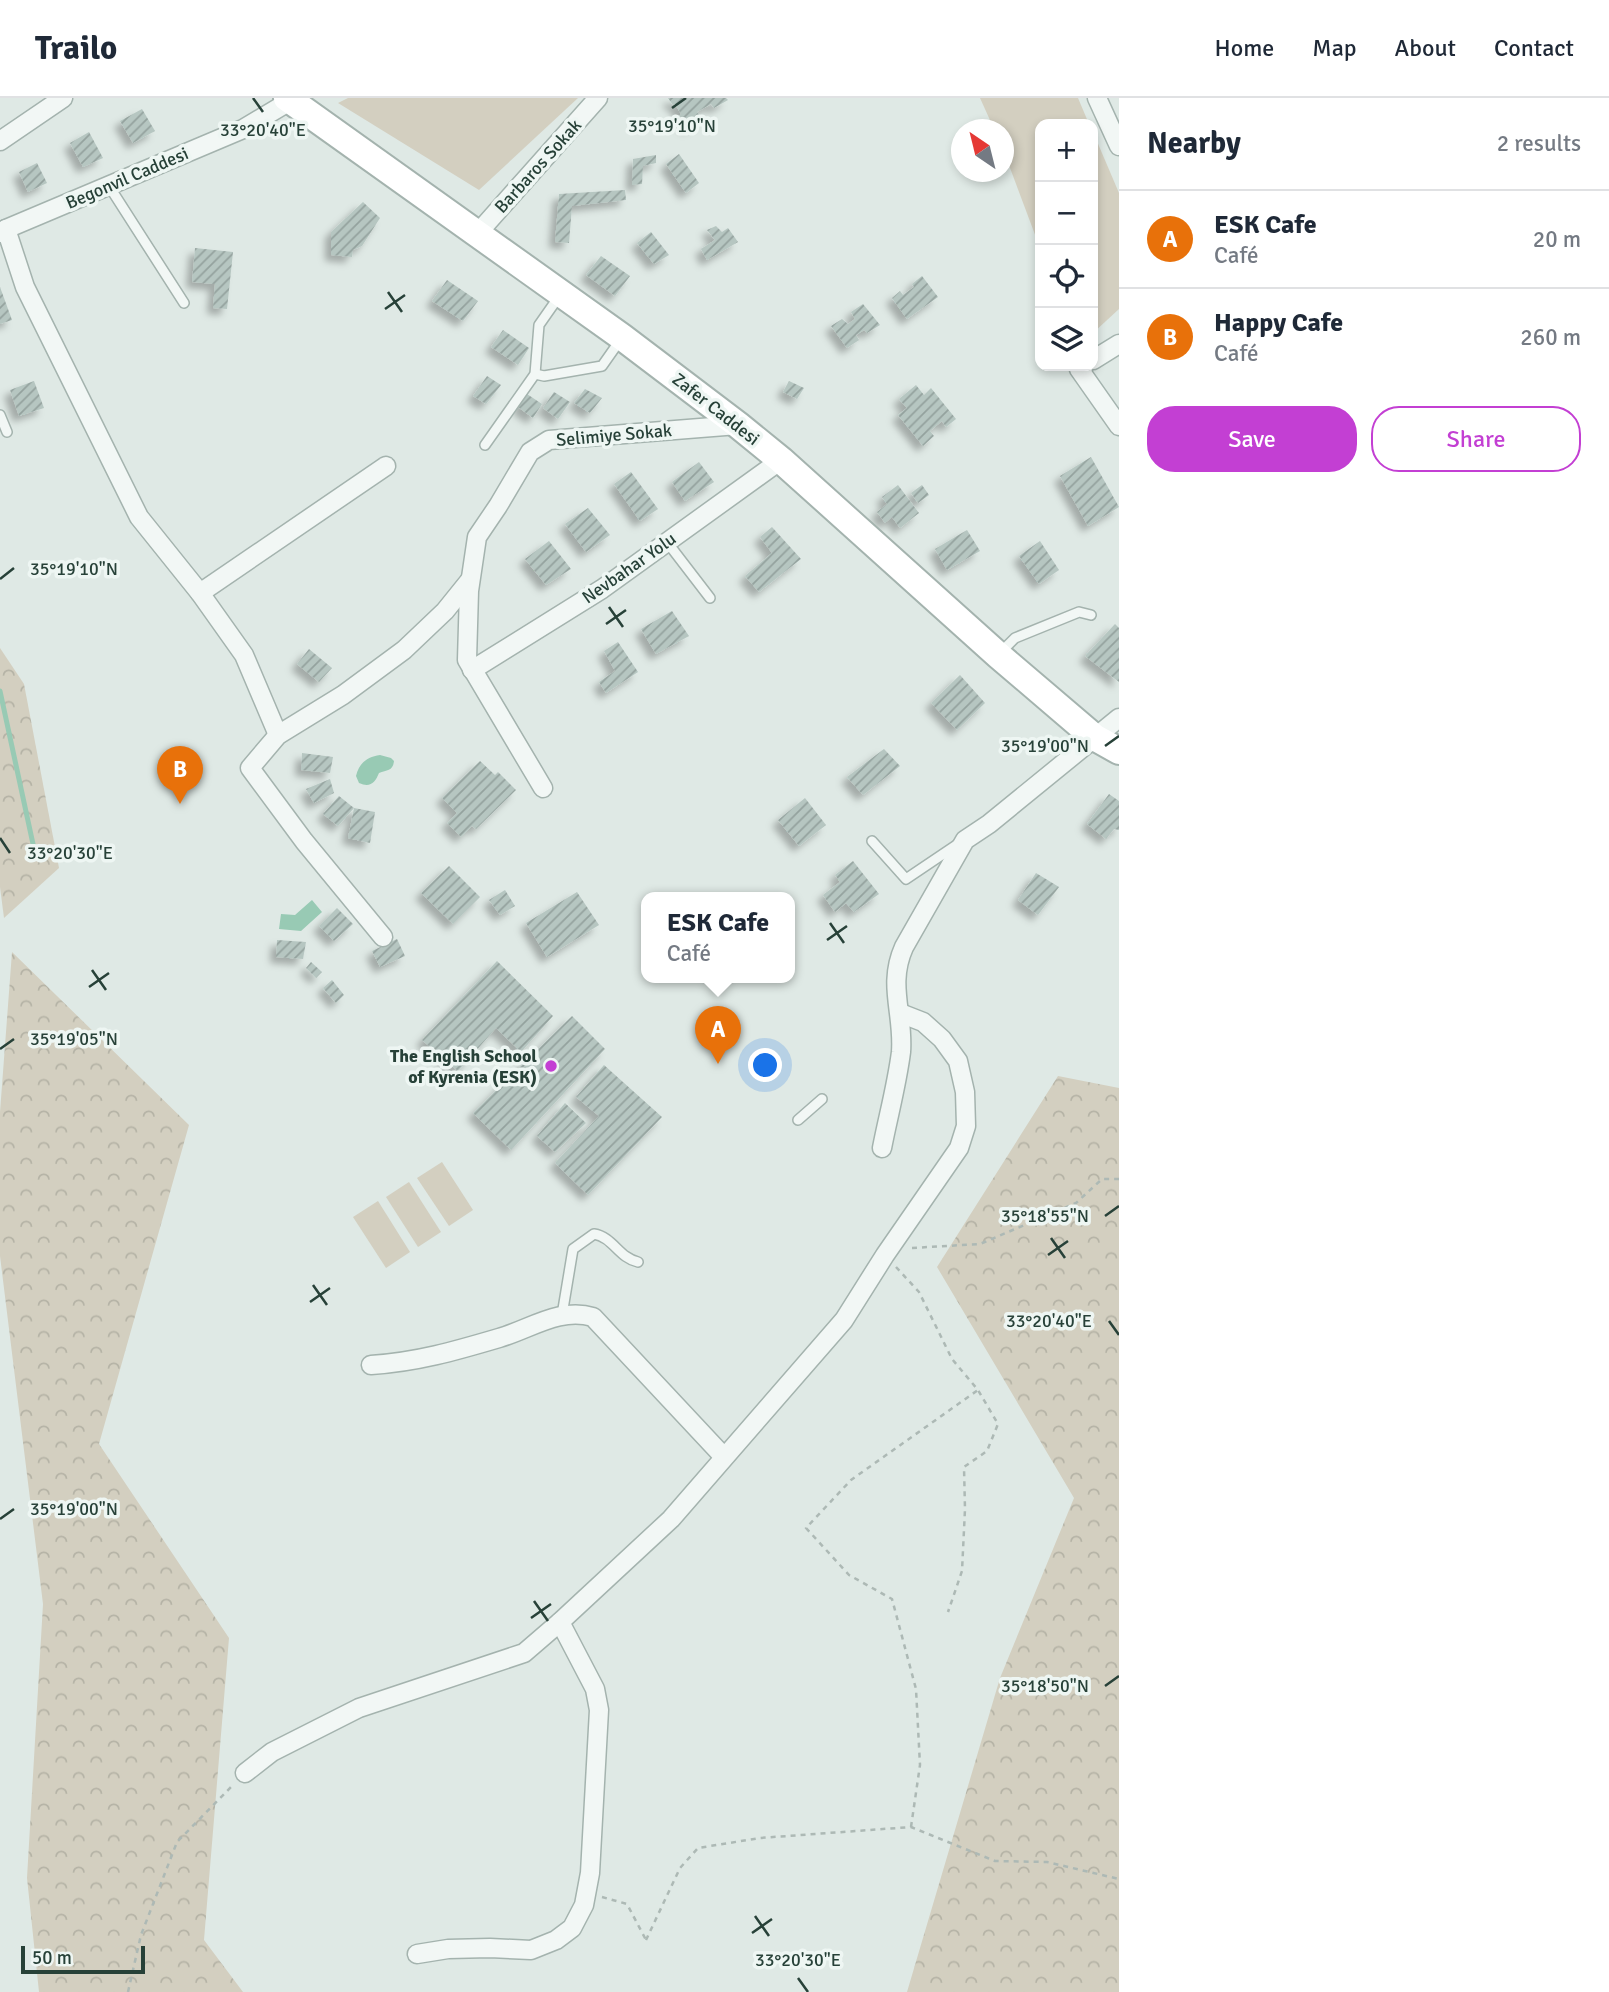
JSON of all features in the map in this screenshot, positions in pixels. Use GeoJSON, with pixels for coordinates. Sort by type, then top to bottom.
{"type":"FeatureCollection","features":[{"type":"Feature","properties":{"kind":"street"},"geometry":{"type":"LineString","coordinates":[[0,141],[63,98]]}},
{"type":"Feature","properties":{"kind":"street","name":"Barbaros Sokak"},"geometry":{"type":"LineString","coordinates":[[477,234],[598,98]]}},
{"type":"Feature","properties":{"kind":"street"},"geometry":{"type":"LineString","coordinates":[[1097,98],[1119,146]]}},
{"type":"Feature","properties":{"kind":"street","name":"Zafer Caddesi"},"geometry":{"type":"LineString","coordinates":[[291,99],[622,337],[738,425],[781,460],[998,655],[1094,737],[1119,751]]}},
{"type":"Feature","properties":{"kind":"street","name":"Begonvil Caddesi"},"geometry":{"type":"LineString","coordinates":[[3,231],[243,129],[291,99]]}},
{"type":"Feature","properties":{"kind":"street"},"geometry":{"type":"LineString","coordinates":[[3,231],[25,287],[139,517],[200,593],[244,654],[278,735]]}},
{"type":"Feature","properties":{"kind":"street"},"geometry":{"type":"LineString","coordinates":[[1098,357],[1119,344]]}},
{"type":"Feature","properties":{"kind":"street"},"geometry":{"type":"LineString","coordinates":[[1088,371],[1119,426]]}},
{"type":"Feature","properties":{"kind":"street","name":"Selimiye Sokak"},"geometry":{"type":"LineString","coordinates":[[543,788],[467,660],[477,537],[530,452],[548,440],[738,425]]}},
{"type":"Feature","properties":{"kind":"street","name":"Nevbahar Yolu"},"geometry":{"type":"LineString","coordinates":[[472,670],[602,589],[781,460]]}},
{"type":"Feature","properties":{"kind":"street"},"geometry":{"type":"LineString","coordinates":[[200,593],[386,466]]}},
{"type":"Feature","properties":{"kind":"street"},"geometry":{"type":"LineString","coordinates":[[383,937],[304,841],[250,768],[278,735],[343,695],[404,650],[445,611],[472,578]]}},
{"type":"Feature","properties":{"kind":"street"},"geometry":{"type":"LineString","coordinates":[[882,1148],[901,1052],[900,1013],[895,985],[897,962],[965,840],[989,824],[1119,718]]}},
{"type":"Feature","properties":{"kind":"street"},"geometry":{"type":"LineString","coordinates":[[245,1773],[272,1752],[359,1708],[524,1653],[671,1519],[844,1320],[884,1255],[959,1148],[966,1126],[965,1092],[958,1061],[942,1039],[923,1022],[900,1013]]}},
{"type":"Feature","properties":{"kind":"street"},"geometry":{"type":"LineString","coordinates":[[371,1365],[412,1362],[503,1337],[562,1315],[579,1313],[593,1317],[724,1457]]}},
{"type":"Feature","properties":{"kind":"street"},"geometry":{"type":"LineString","coordinates":[[417,1954],[449,1949],[531,1950],[556,1940],[572,1928],[584,1905],[590,1873],[599,1710],[596,1689],[560,1622]]}},
{"type":"Feature","properties":{"kind":"lane"},"geometry":{"type":"LineString","coordinates":[[109,186],[184,303]]}},
{"type":"Feature","properties":{"kind":"lane"},"geometry":{"type":"LineString","coordinates":[[485,445],[535,374],[539,325],[561,294]]}},
{"type":"Feature","properties":{"kind":"lane"},"geometry":{"type":"LineString","coordinates":[[535,374],[544,376],[601,366],[622,337]]}},
{"type":"Feature","properties":{"kind":"lane"},"geometry":{"type":"LineString","coordinates":[[0,415],[7,432]]}},
{"type":"Feature","properties":{"kind":"lane"},"geometry":{"type":"LineString","coordinates":[[667,542],[709,598]]}},
{"type":"Feature","properties":{"kind":"lane"},"geometry":{"type":"LineString","coordinates":[[998,655],[1015,638],[1079,612],[1091,615]]}},
{"type":"Feature","properties":{"kind":"lane"},"geometry":{"type":"LineString","coordinates":[[872,841],[906,879],[965,840]]}},
{"type":"Feature","properties":{"kind":"lane"},"geometry":{"type":"LineString","coordinates":[[798,1120],[822,1099]]}},
{"type":"Feature","properties":{"kind":"lane"},"geometry":{"type":"LineString","coordinates":[[562,1315],[573,1249],[581,1241],[594,1234],[604,1236],[629,1260],[638,1262]]}},
{"type":"Feature","properties":{"kind":"path"},"geometry":{"type":"LineString","coordinates":[[948,1612],[962,1572],[964,1467],[987,1451],[998,1424],[978,1390],[952,1359],[919,1292],[884,1255],[914,1247],[980,1244],[1076,1203],[1102,1180],[1119,1179]]}},
{"type":"Feature","properties":{"kind":"path"},"geometry":{"type":"LineString","coordinates":[[911,1827],[920,1765],[916,1689],[892,1599],[849,1575],[806,1528],[851,1480],[978,1390]]}},
{"type":"Feature","properties":{"kind":"path"},"geometry":{"type":"LineString","coordinates":[[128,1992],[141,1935],[177,1842],[245,1773]]}},
{"type":"Feature","properties":{"kind":"path"},"geometry":{"type":"LineString","coordinates":[[587,1892],[627,1904],[646,1940],[680,1868],[698,1848],[760,1838],[911,1827],[995,1861],[1047,1862],[1119,1879]]}},
{"type":"Feature","properties":{"kind":"green space"},"geometry":{"type":"Polygon","coordinates":[[[348,98],[578,98],[479,190],[338,103],[348,98]]]}},
{"type":"Feature","properties":{"kind":"green space"},"geometry":{"type":"Polygon","coordinates":[[[980,98],[1078,98],[1087,119],[1035,119],[1035,235],[1014,179],[1014,119],[989,119],[980,98]]]}},
{"type":"Feature","properties":{"kind":"green space"},"geometry":{"type":"Polygon","coordinates":[[[1098,144],[1119,193],[1119,309],[1098,328],[1098,144]]]}},
{"type":"Feature","properties":{"kind":"green space"},"geometry":{"type":"Polygon","coordinates":[[[0,648],[24,684],[59,868],[4,918],[0,887],[0,648]]]}},
{"type":"Feature","properties":{"kind":"green space"},"geometry":{"type":"Polygon","coordinates":[[[12,952],[189,1125],[99,1444],[229,1638],[204,1940],[243,1992],[39,1992],[27,1878],[43,1604],[0,1256],[0,1112],[12,952]]]}},
{"type":"Feature","properties":{"kind":"green space"},"geometry":{"type":"Polygon","coordinates":[[[1058,1076],[1119,1088],[1119,1992],[907,1992],[1000,1678],[1074,1498],[937,1267],[1058,1076]]]}},
{"type":"Feature","properties":{"kind":"green space"},"geometry":{"type":"Polygon","coordinates":[[[442,1162],[473,1210],[449,1226],[417,1178],[442,1162]]]}},
{"type":"Feature","properties":{"kind":"green space"},"geometry":{"type":"Polygon","coordinates":[[[409,1182],[441,1232],[418,1247],[386,1197],[409,1182]]]}},
{"type":"Feature","properties":{"kind":"green space"},"geometry":{"type":"Polygon","coordinates":[[[378,1201],[410,1252],[386,1268],[353,1217],[378,1201]]]}},
{"type":"Feature","properties":{"kind":"shaded area"},"geometry":{"type":"Polygon","coordinates":[[[380,755],[394,761],[392,767],[379,773],[372,784],[359,783],[356,776],[361,764],[380,755]]]}},
{"type":"Feature","properties":{"kind":"shaded area"},"geometry":{"type":"Polygon","coordinates":[[[312,900],[322,912],[301,931],[279,929],[281,914],[295,915],[312,900]]]}},
{"type":"Feature","properties":{"kind":"building"},"geometry":{"type":"Polygon","coordinates":[[[668,98],[728,100],[714,108],[711,104],[697,112],[703,119],[688,128],[679,116],[681,114],[675,104],[668,98]]]}},
{"type":"Feature","properties":{"kind":"building"},"geometry":{"type":"Polygon","coordinates":[[[142,109],[155,131],[133,143],[120,121],[142,109]]]}},
{"type":"Feature","properties":{"kind":"building"},"geometry":{"type":"Polygon","coordinates":[[[89,132],[103,158],[83,167],[70,143],[89,132]]]}},
{"type":"Feature","properties":{"kind":"building"},"geometry":{"type":"Polygon","coordinates":[[[679,154],[699,183],[686,193],[666,164],[679,154]]]}},
{"type":"Feature","properties":{"kind":"building"},"geometry":{"type":"Polygon","coordinates":[[[656,155],[656,163],[643,166],[642,184],[632,185],[633,159],[656,155]]]}},
{"type":"Feature","properties":{"kind":"building"},"geometry":{"type":"Polygon","coordinates":[[[37,163],[47,183],[28,192],[19,172],[37,163]]]}},
{"type":"Feature","properties":{"kind":"building"},"geometry":{"type":"Polygon","coordinates":[[[625,190],[626,200],[572,206],[569,243],[555,242],[559,194],[625,190]]]}},
{"type":"Feature","properties":{"kind":"building"},"geometry":{"type":"Polygon","coordinates":[[[363,202],[380,218],[362,246],[353,250],[352,257],[331,255],[331,232],[363,202]]]}},
{"type":"Feature","properties":{"kind":"building"},"geometry":{"type":"Polygon","coordinates":[[[716,226],[722,232],[728,228],[738,242],[707,260],[701,249],[715,240],[707,230],[716,226]]]}},
{"type":"Feature","properties":{"kind":"building"},"geometry":{"type":"Polygon","coordinates":[[[651,232],[669,255],[654,264],[637,243],[651,232]]]}},
{"type":"Feature","properties":{"kind":"building"},"geometry":{"type":"Polygon","coordinates":[[[195,248],[233,252],[227,309],[213,308],[215,284],[192,282],[195,248]]]}},
{"type":"Feature","properties":{"kind":"building"},"geometry":{"type":"Polygon","coordinates":[[[601,256],[630,276],[615,296],[586,275],[601,256]]]}},
{"type":"Feature","properties":{"kind":"building"},"geometry":{"type":"Polygon","coordinates":[[[922,276],[938,297],[907,319],[892,298],[900,291],[903,295],[914,287],[912,284],[922,276]]]}},
{"type":"Feature","properties":{"kind":"building"},"geometry":{"type":"Polygon","coordinates":[[[447,280],[478,301],[463,321],[432,301],[447,280]]]}},
{"type":"Feature","properties":{"kind":"building"},"geometry":{"type":"Polygon","coordinates":[[[0,287],[12,320],[0,324],[0,287]]]}},
{"type":"Feature","properties":{"kind":"building"},"geometry":{"type":"Polygon","coordinates":[[[863,304],[880,325],[867,333],[864,330],[856,335],[859,340],[847,348],[831,326],[842,319],[848,324],[855,319],[851,312],[863,304]]]}},
{"type":"Feature","properties":{"kind":"building"},"geometry":{"type":"Polygon","coordinates":[[[503,330],[529,348],[518,365],[491,347],[503,330]]]}},
{"type":"Feature","properties":{"kind":"building"},"geometry":{"type":"Polygon","coordinates":[[[487,376],[501,385],[486,404],[473,396],[487,376]]]}},
{"type":"Feature","properties":{"kind":"building"},"geometry":{"type":"Polygon","coordinates":[[[34,381],[44,408],[19,416],[10,390],[34,381]]]}},
{"type":"Feature","properties":{"kind":"building"},"geometry":{"type":"Polygon","coordinates":[[[789,381],[804,388],[797,399],[783,392],[789,381]]]}},
{"type":"Feature","properties":{"kind":"building"},"geometry":{"type":"Polygon","coordinates":[[[916,385],[924,395],[931,388],[956,419],[946,427],[942,421],[930,431],[934,436],[923,446],[898,415],[907,408],[899,399],[916,385]]]}},
{"type":"Feature","properties":{"kind":"building"},"geometry":{"type":"Polygon","coordinates":[[[585,389],[602,398],[590,413],[574,403],[585,389]]]}},
{"type":"Feature","properties":{"kind":"building"},"geometry":{"type":"Polygon","coordinates":[[[554,392],[570,402],[558,419],[543,408],[554,392]]]}},
{"type":"Feature","properties":{"kind":"building"},"geometry":{"type":"Polygon","coordinates":[[[527,394],[542,404],[533,418],[518,407],[527,394]]]}},
{"type":"Feature","properties":{"kind":"building"},"geometry":{"type":"Polygon","coordinates":[[[1091,457],[1119,507],[1088,526],[1060,476],[1091,457]]]}},
{"type":"Feature","properties":{"kind":"building"},"geometry":{"type":"Polygon","coordinates":[[[699,462],[714,482],[685,501],[672,482],[699,462]]]}},
{"type":"Feature","properties":{"kind":"building"},"geometry":{"type":"Polygon","coordinates":[[[631,472],[658,509],[640,521],[614,484],[631,472]]]}},
{"type":"Feature","properties":{"kind":"building"},"geometry":{"type":"Polygon","coordinates":[[[898,485],[919,513],[900,528],[892,517],[885,523],[877,512],[887,504],[882,497],[898,485]]]}},
{"type":"Feature","properties":{"kind":"building"},"geometry":{"type":"Polygon","coordinates":[[[922,485],[929,495],[918,503],[911,493],[922,485]]]}},
{"type":"Feature","properties":{"kind":"building"},"geometry":{"type":"Polygon","coordinates":[[[588,508],[610,535],[586,552],[565,524],[588,508]]]}},
{"type":"Feature","properties":{"kind":"building"},"geometry":{"type":"Polygon","coordinates":[[[772,527],[801,559],[759,592],[745,576],[772,553],[760,537],[772,527]]]}},
{"type":"Feature","properties":{"kind":"building"},"geometry":{"type":"Polygon","coordinates":[[[967,530],[980,551],[947,570],[935,549],[967,530]]]}},
{"type":"Feature","properties":{"kind":"building"},"geometry":{"type":"Polygon","coordinates":[[[549,541],[571,569],[546,585],[525,559],[549,541]]]}},
{"type":"Feature","properties":{"kind":"building"},"geometry":{"type":"Polygon","coordinates":[[[1040,541],[1059,570],[1039,584],[1019,556],[1040,541]]]}},
{"type":"Feature","properties":{"kind":"building"},"geometry":{"type":"Polygon","coordinates":[[[672,611],[689,636],[656,654],[641,629],[672,611]]]}},
{"type":"Feature","properties":{"kind":"building"},"geometry":{"type":"Polygon","coordinates":[[[1115,624],[1119,628],[1119,682],[1085,656],[1115,624]]]}},
{"type":"Feature","properties":{"kind":"building"},"geometry":{"type":"Polygon","coordinates":[[[618,642],[638,672],[606,693],[599,682],[615,671],[604,651],[618,642]]]}},
{"type":"Feature","properties":{"kind":"building"},"geometry":{"type":"Polygon","coordinates":[[[309,649],[332,668],[319,682],[297,664],[309,649]]]}},
{"type":"Feature","properties":{"kind":"building"},"geometry":{"type":"Polygon","coordinates":[[[960,675],[985,703],[957,730],[931,703],[960,675]]]}},
{"type":"Feature","properties":{"kind":"building"},"geometry":{"type":"Polygon","coordinates":[[[884,749],[900,766],[863,795],[847,777],[884,749]]]}},
{"type":"Feature","properties":{"kind":"building"},"geometry":{"type":"Polygon","coordinates":[[[302,753],[333,757],[330,773],[301,770],[302,753]]]}},
{"type":"Feature","properties":{"kind":"building"},"geometry":{"type":"Polygon","coordinates":[[[480,761],[495,775],[498,772],[516,790],[476,829],[472,826],[461,837],[447,823],[457,813],[442,798],[480,761]]]}},
{"type":"Feature","properties":{"kind":"building"},"geometry":{"type":"Polygon","coordinates":[[[330,779],[334,793],[314,803],[306,789],[330,779]]]}},
{"type":"Feature","properties":{"kind":"building"},"geometry":{"type":"Polygon","coordinates":[[[1109,794],[1119,801],[1119,830],[1114,829],[1106,839],[1087,824],[1109,794]]]}},
{"type":"Feature","properties":{"kind":"building"},"geometry":{"type":"Polygon","coordinates":[[[339,796],[354,808],[338,826],[323,814],[339,796]]]}},
{"type":"Feature","properties":{"kind":"building"},"geometry":{"type":"Polygon","coordinates":[[[805,798],[826,825],[799,846],[778,820],[805,798]]]}},
{"type":"Feature","properties":{"kind":"building"},"geometry":{"type":"Polygon","coordinates":[[[354,808],[375,812],[370,843],[348,838],[354,808]]]}},
{"type":"Feature","properties":{"kind":"building"},"geometry":{"type":"Polygon","coordinates":[[[853,861],[879,894],[854,912],[846,903],[835,912],[823,895],[840,882],[835,875],[853,861]]]}},
{"type":"Feature","properties":{"kind":"building"},"geometry":{"type":"Polygon","coordinates":[[[449,866],[480,897],[453,924],[421,893],[449,866]]]}},
{"type":"Feature","properties":{"kind":"building"},"geometry":{"type":"Polygon","coordinates":[[[1036,873],[1059,887],[1038,915],[1018,900],[1036,873]]]}},
{"type":"Feature","properties":{"kind":"building"},"geometry":{"type":"Polygon","coordinates":[[[505,890],[515,906],[500,915],[489,900],[505,890]]]}},
{"type":"Feature","properties":{"kind":"building"},"geometry":{"type":"Polygon","coordinates":[[[577,892],[599,925],[547,957],[526,923],[577,892]]]}},
{"type":"Feature","properties":{"kind":"building"},"geometry":{"type":"Polygon","coordinates":[[[337,908],[353,924],[334,941],[319,926],[337,908]]]}},
{"type":"Feature","properties":{"kind":"building"},"geometry":{"type":"Polygon","coordinates":[[[397,939],[405,956],[380,967],[372,951],[397,939]]]}},
{"type":"Feature","properties":{"kind":"building"},"geometry":{"type":"Polygon","coordinates":[[[277,940],[306,942],[303,959],[276,957],[277,940]]]}},
{"type":"Feature","properties":{"kind":"building"},"geometry":{"type":"Polygon","coordinates":[[[497,961],[553,1016],[521,1052],[496,1028],[458,1071],[422,1040],[497,961]]]}},
{"type":"Feature","properties":{"kind":"building"},"geometry":{"type":"Polygon","coordinates":[[[311,962],[322,972],[316,978],[306,968],[311,962]]]}},
{"type":"Feature","properties":{"kind":"building"},"geometry":{"type":"Polygon","coordinates":[[[332,980],[344,995],[336,1003],[323,988],[332,980]]]}},
{"type":"Feature","properties":{"kind":"building"},"geometry":{"type":"Polygon","coordinates":[[[572,1016],[605,1049],[511,1150],[473,1113],[572,1016]]]}},
{"type":"Feature","properties":{"kind":"building"},"geometry":{"type":"Polygon","coordinates":[[[604,1065],[662,1117],[588,1195],[555,1163],[599,1116],[576,1097],[604,1065]]]}},
{"type":"Feature","properties":{"kind":"building"},"geometry":{"type":"Polygon","coordinates":[[[565,1103],[586,1123],[555,1152],[537,1136],[565,1103]]]}},
{"type":"Feature","properties":{"kind":"waterway"},"geometry":{"type":"LineString","coordinates":[[0,691],[33,844]]}},
{"type":"Feature","properties":{"kind":"place","name":"Happy Cafe"},"geometry":{"type":"Point","coordinates":[180,804]}},
{"type":"Feature","properties":{"kind":"place","name":"ESK Cafe"},"geometry":{"type":"Point","coordinates":[718,1064]}},
{"type":"Feature","properties":{"kind":"place","name":"The English School of Kyrenia (ESK)"},"geometry":{"type":"Point","coordinates":[551,1066]}}]}
